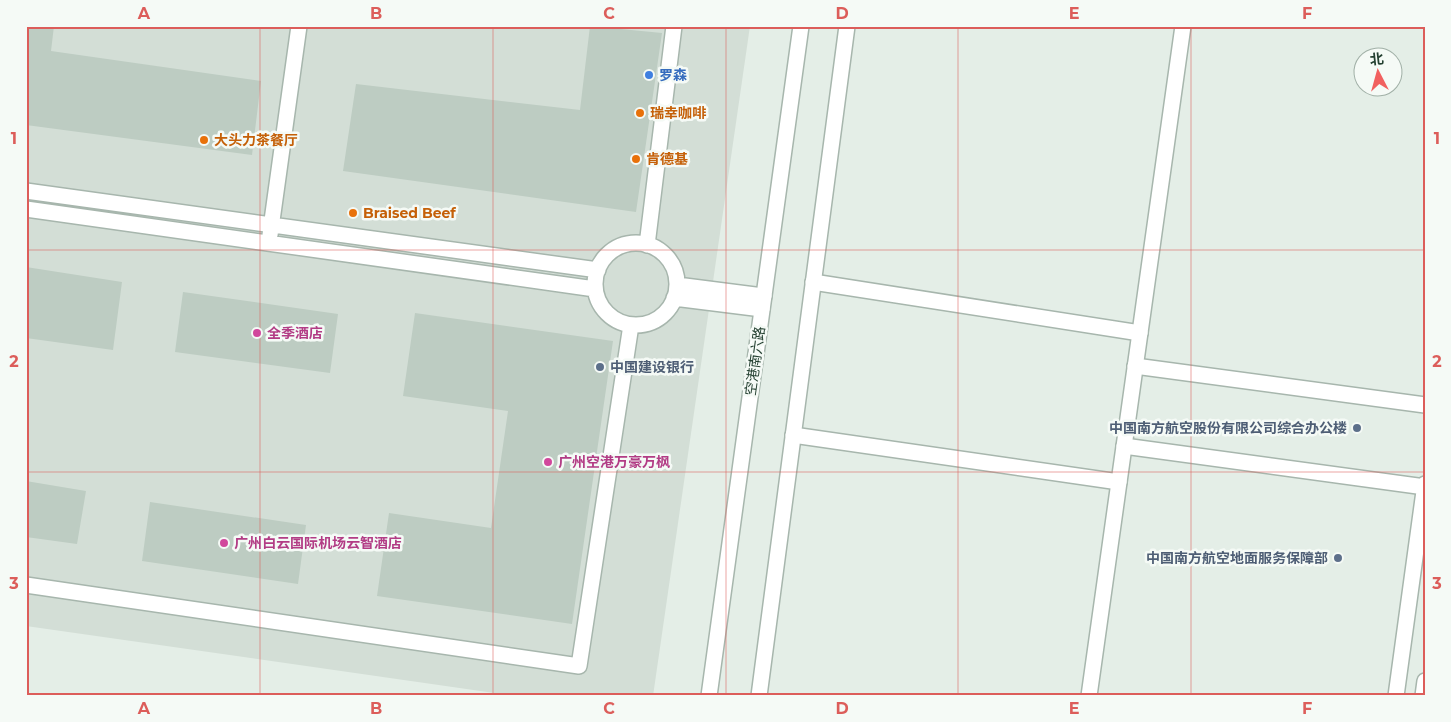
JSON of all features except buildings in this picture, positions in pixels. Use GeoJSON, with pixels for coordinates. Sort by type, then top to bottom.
{"type":"FeatureCollection","features":[{"type":"Feature","properties":{"kind":"street"},"geometry":{"type":"LineString","coordinates":[[269,244],[299,26]]}},
{"type":"Feature","properties":{"kind":"street"},"geometry":{"type":"LineString","coordinates":[[647,245],[674,26]]}},
{"type":"Feature","properties":{"kind":"street","name":"空港南六路"},"geometry":{"type":"LineString","coordinates":[[709,696],[801,26]]}},
{"type":"Feature","properties":{"kind":"street"},"geometry":{"type":"LineString","coordinates":[[759,696],[847,26]]}},
{"type":"Feature","properties":{"kind":"street"},"geometry":{"type":"LineString","coordinates":[[1089,696],[1183,26]]}},
{"type":"Feature","properties":{"kind":"street"},"geometry":{"type":"LineString","coordinates":[[26,191],[598,270]]}},
{"type":"Feature","properties":{"kind":"street"},"geometry":{"type":"LineString","coordinates":[[26,209],[595,290]]}},
{"type":"Feature","properties":{"kind":"street"},"geometry":{"type":"LineString","coordinates":[[634,243],[647,245],[659,250],[669,260],[675,272],[675,292],[667,310],[657,319],[645,324],[631,325],[618,321],[607,313],[599,302],[595,290],[595,276],[600,263],[609,253],[620,246],[634,243]]}},
{"type":"Feature","properties":{"kind":"street"},"geometry":{"type":"LineString","coordinates":[[814,282],[1140,333]]}},
{"type":"Feature","properties":{"kind":"street"},"geometry":{"type":"LineString","coordinates":[[675,292],[763,302]]}},
{"type":"Feature","properties":{"kind":"street"},"geometry":{"type":"LineString","coordinates":[[26,585],[579,666],[631,325]]}},
{"type":"Feature","properties":{"kind":"street"},"geometry":{"type":"LineString","coordinates":[[1135,366],[1425,406]]}},
{"type":"Feature","properties":{"kind":"street"},"geometry":{"type":"LineString","coordinates":[[793,435],[1119,482]]}},
{"type":"Feature","properties":{"kind":"street"},"geometry":{"type":"LineString","coordinates":[[1124,446],[1425,486],[1396,696]]}},
{"type":"Feature","properties":{"kind":"street"},"geometry":{"type":"LineString","coordinates":[[1423,696],[1425,681]]}},
{"type":"Feature","properties":{"kind":"shaded area"},"geometry":{"type":"Polygon","coordinates":[[[26,26],[750,26],[653,696],[516,696],[26,626],[26,26]]]}},
{"type":"Feature","properties":{"kind":"place","name":"罗森"},"geometry":{"type":"Point","coordinates":[649,75]}},
{"type":"Feature","properties":{"kind":"place","name":"瑞幸咖啡"},"geometry":{"type":"Point","coordinates":[640,113]}},
{"type":"Feature","properties":{"kind":"place","name":"大头力茶餐厅"},"geometry":{"type":"Point","coordinates":[204,140]}},
{"type":"Feature","properties":{"kind":"place","name":"肯德基"},"geometry":{"type":"Point","coordinates":[636,159]}},
{"type":"Feature","properties":{"kind":"place","name":"Braised Beef"},"geometry":{"type":"Point","coordinates":[353,213]}},
{"type":"Feature","properties":{"kind":"place","name":"全季酒店"},"geometry":{"type":"Point","coordinates":[257,333]}},
{"type":"Feature","properties":{"kind":"place","name":"中国建设银行"},"geometry":{"type":"Point","coordinates":[600,367]}},
{"type":"Feature","properties":{"kind":"place","name":"中国南方航空股份有限公司综合办公楼"},"geometry":{"type":"Point","coordinates":[1357,428]}},
{"type":"Feature","properties":{"kind":"place","name":"广州空港万豪万枫"},"geometry":{"type":"Point","coordinates":[548,462]}},
{"type":"Feature","properties":{"kind":"place","name":"广州白云国际机场云智酒店"},"geometry":{"type":"Point","coordinates":[224,543]}},
{"type":"Feature","properties":{"kind":"place","name":"中国南方航空地面服务保障部"},"geometry":{"type":"Point","coordinates":[1338,558]}}]}
